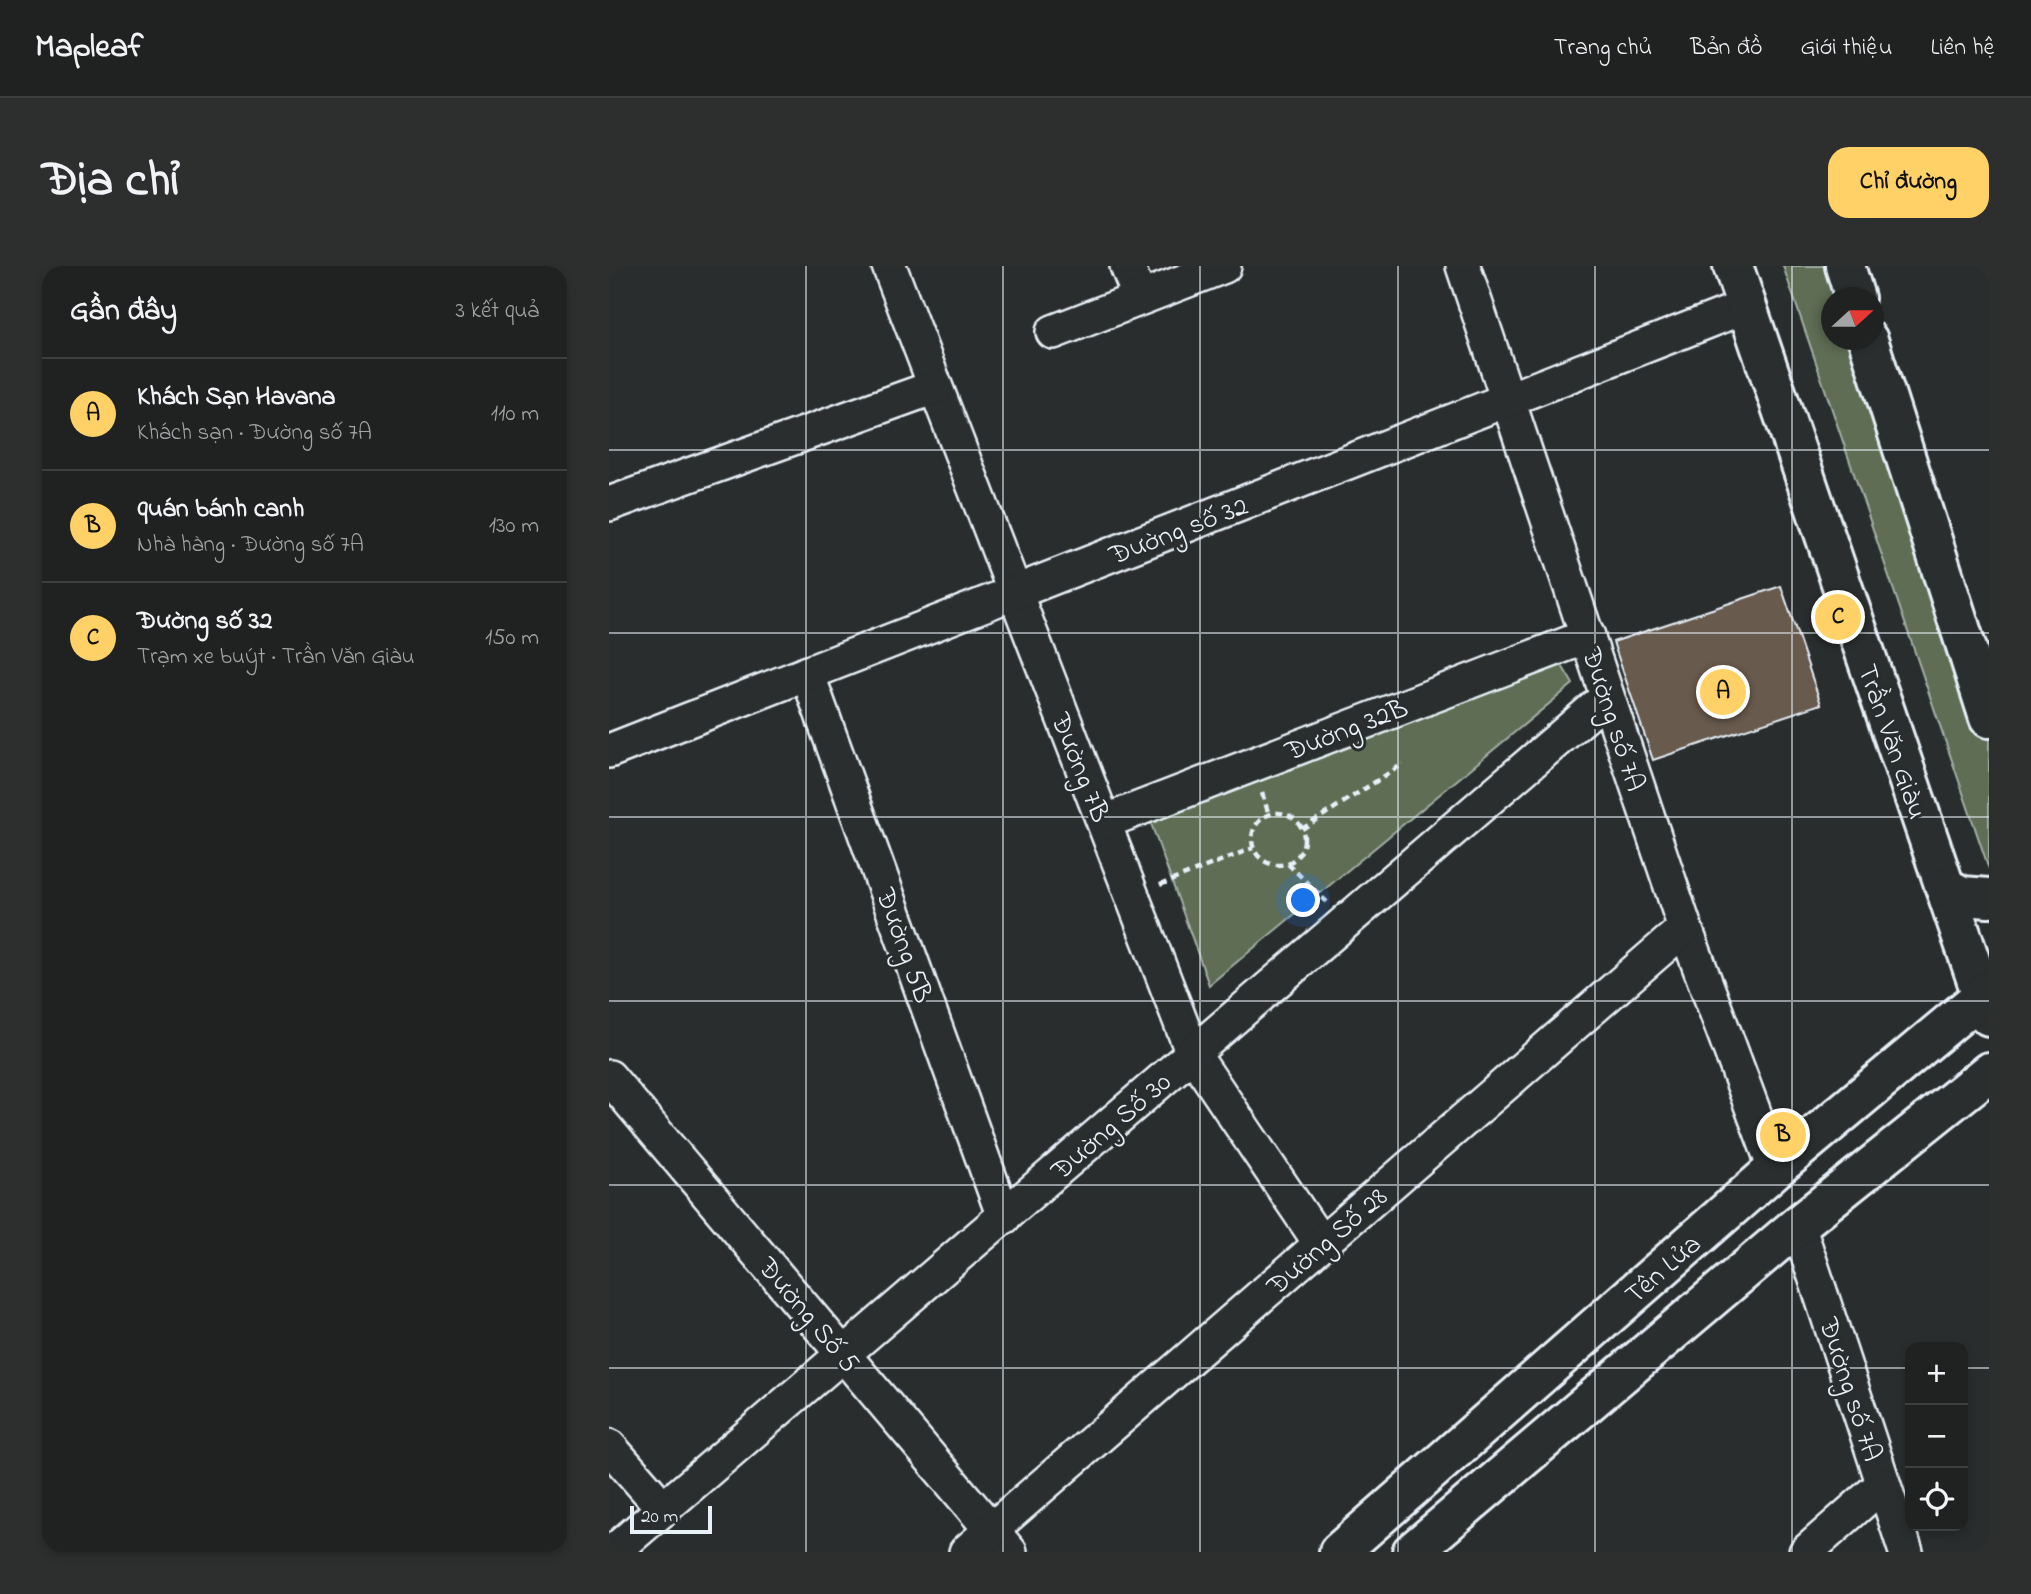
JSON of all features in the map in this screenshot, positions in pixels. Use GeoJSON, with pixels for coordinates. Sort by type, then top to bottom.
{"type":"FeatureCollection","features":[{"type":"Feature","properties":{"kind":"main road","name":"Trần Văn Giàu"},"geometry":{"type":"LineString","coordinates":[[1733,266],[1945,887],[1987,1001]]}},
{"type":"Feature","properties":{"kind":"main road"},"geometry":{"type":"LineString","coordinates":[[1845,266],[1852,287]]}},
{"type":"Feature","properties":{"kind":"main road"},"geometry":{"type":"LineString","coordinates":[[1871,350],[1988,710]]}},
{"type":"Feature","properties":{"kind":"main road"},"geometry":{"type":"LineString","coordinates":[[1945,887],[1962,896],[1989,898]]}},
{"type":"Feature","properties":{"kind":"main road","name":"Tên Lửa"},"geometry":{"type":"LineString","coordinates":[[1339,1552],[1775,1169],[1987,1001]]}},
{"type":"Feature","properties":{"kind":"main road","name":"Tên Lửa"},"geometry":{"type":"LineString","coordinates":[[1412,1552],[1798,1225],[1989,1072]]}},
{"type":"Feature","properties":{"kind":"street","name":"Đường 7B"},"geometry":{"type":"LineString","coordinates":[[889,266],[1193,1054],[1321,1244]]}},
{"type":"Feature","properties":{"kind":"street"},"geometry":{"type":"LineString","coordinates":[[1127,266],[1140,299]]}},
{"type":"Feature","properties":{"kind":"street"},"geometry":{"type":"LineString","coordinates":[[1053,332],[1224,266]]}},
{"type":"Feature","properties":{"kind":"street","name":"Đường số 7A"},"geometry":{"type":"LineString","coordinates":[[1463,266],[1685,928],[1775,1169]]}},
{"type":"Feature","properties":{"kind":"street","name":"Đường số 32"},"geometry":{"type":"LineString","coordinates":[[610,747],[807,674],[1747,306]]}},
{"type":"Feature","properties":{"kind":"street"},"geometry":{"type":"LineString","coordinates":[[609,504],[935,387]]}},
{"type":"Feature","properties":{"kind":"street","name":"Đường 32B"},"geometry":{"type":"LineString","coordinates":[[1104,822],[1588,636]]}},
{"type":"Feature","properties":{"kind":"street","name":"Đường 5B"},"geometry":{"type":"LineString","coordinates":[[807,674],[1004,1217]]}},
{"type":"Feature","properties":{"kind":"street","name":"Đường Số 30"},"geometry":{"type":"LineString","coordinates":[[613,1552],[1606,698]]}},
{"type":"Feature","properties":{"kind":"street","name":"Đường Số 28"},"geometry":{"type":"LineString","coordinates":[[966,1552],[1000,1541],[1321,1244],[1685,928]]}},
{"type":"Feature","properties":{"kind":"street","name":"Đường Số 5"},"geometry":{"type":"LineString","coordinates":[[609,1077],[1000,1541]]}},
{"type":"Feature","properties":{"kind":"street","name":"Đường số 7A"},"geometry":{"type":"LineString","coordinates":[[1798,1225],[1906,1552]]}},
{"type":"Feature","properties":{"kind":"street"},"geometry":{"type":"LineString","coordinates":[[609,1446],[664,1509]]}},
{"type":"Feature","properties":{"kind":"street"},"geometry":{"type":"LineString","coordinates":[[1806,1552],[1883,1484]]}},
{"type":"Feature","properties":{"kind":"path"},"geometry":{"type":"LineString","coordinates":[[1302,830],[1403,764]]}},
{"type":"Feature","properties":{"kind":"path"},"geometry":{"type":"LineString","coordinates":[[1273,814],[1290,816],[1302,830],[1304,838],[1300,854],[1287,864],[1271,865],[1258,856],[1254,848],[1254,830],[1265,817],[1273,814]]}},
{"type":"Feature","properties":{"kind":"path"},"geometry":{"type":"LineString","coordinates":[[1131,896],[1254,848]]}},
{"type":"Feature","properties":{"kind":"path"},"geometry":{"type":"LineString","coordinates":[[1287,864],[1348,920]]}},
{"type":"Feature","properties":{"kind":"green space"},"geometry":{"type":"Polygon","coordinates":[[[1783,266],[1827,266],[1834,287],[1821,287],[1821,350],[1856,350],[1989,739],[1989,869],[1783,266]]]}},
{"type":"Feature","properties":{"kind":"green space"},"geometry":{"type":"Polygon","coordinates":[[[1552,649],[1573,684],[1209,985],[1148,815],[1552,649]]]}},
{"type":"Feature","properties":{"kind":"building"},"geometry":{"type":"Polygon","coordinates":[[[1781,586],[1821,704],[1653,760],[1613,642],[1781,586]]]}},
{"type":"Feature","properties":{"kind":"place","name":"Đường số 32"},"geometry":{"type":"Point","coordinates":[1838,617]}},
{"type":"Feature","properties":{"kind":"place","name":"Khách Sạn Havana"},"geometry":{"type":"Point","coordinates":[1723,692]}},
{"type":"Feature","properties":{"kind":"place","name":"quán bánh canh"},"geometry":{"type":"Point","coordinates":[1783,1135]}}]}
